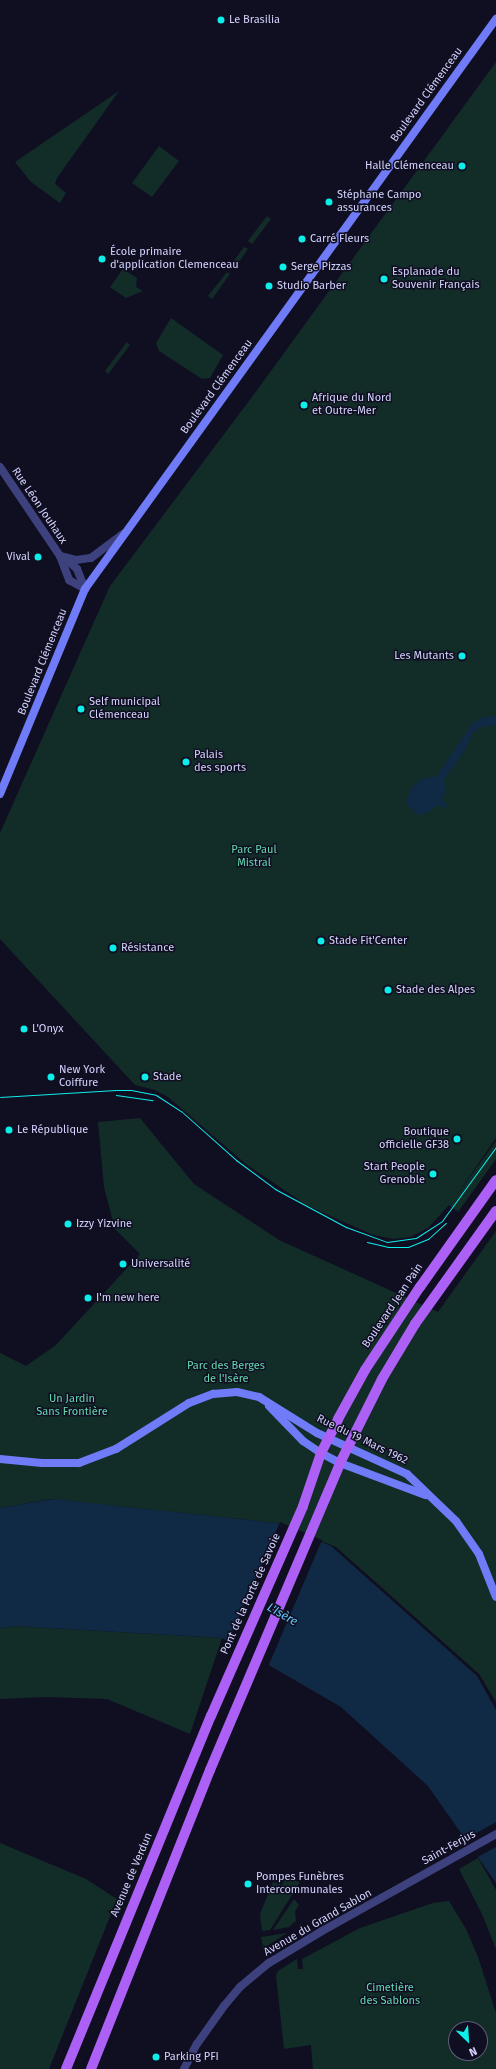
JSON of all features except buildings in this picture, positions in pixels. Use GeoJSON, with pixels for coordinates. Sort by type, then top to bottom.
{"type":"FeatureCollection","features":[{"type":"Feature","properties":{"kind":"main road","name":"Boulevard Clémenceau"},"geometry":{"type":"LineString","coordinates":[[0,794],[85,589],[496,19]]}},
{"type":"Feature","properties":{"kind":"main road","name":"Boulevard Jean Pain"},"geometry":{"type":"LineString","coordinates":[[321,1453],[365,1370],[496,1180]]}},
{"type":"Feature","properties":{"kind":"main road"},"geometry":{"type":"LineString","coordinates":[[91,2069],[240,1699],[340,1463],[382,1378],[415,1324],[496,1211]]}},
{"type":"Feature","properties":{"kind":"main road","name":"Rue du 19 Mars 1962"},"geometry":{"type":"LineString","coordinates":[[0,1459],[42,1463],[79,1463],[116,1448],[189,1403],[213,1394],[237,1392],[259,1397],[328,1438],[407,1474],[456,1521],[479,1554],[496,1597]]}},
{"type":"Feature","properties":{"kind":"main road","name":"Rue du 19 Mars 1962"},"geometry":{"type":"LineString","coordinates":[[259,1397],[303,1440],[321,1453],[340,1463],[429,1496]]}},
{"type":"Feature","properties":{"kind":"main road","name":"Pont de la Porte de Savoie"},"geometry":{"type":"LineString","coordinates":[[222,1692],[303,1506],[321,1453]]}},
{"type":"Feature","properties":{"kind":"main road","name":"Avenue de Verdun"},"geometry":{"type":"LineString","coordinates":[[66,2069],[222,1692]]}},
{"type":"Feature","properties":{"kind":"main road"},"geometry":{"type":"LineString","coordinates":[[74,2069],[84,2024]]}},
{"type":"Feature","properties":{"kind":"street","name":"Rue Léon Jouhaux"},"geometry":{"type":"LineString","coordinates":[[0,467],[60,556],[71,561],[77,569],[85,589]]}},
{"type":"Feature","properties":{"kind":"street"},"geometry":{"type":"LineString","coordinates":[[60,556],[76,560],[91,558],[125,533]]}},
{"type":"Feature","properties":{"kind":"street","name":"Saint-Ferjus"},"geometry":{"type":"LineString","coordinates":[[413,1881],[496,1834]]}},
{"type":"Feature","properties":{"kind":"street","name":"Avenue du Grand Sablon"},"geometry":{"type":"LineString","coordinates":[[184,2069],[211,2022],[240,1987],[259,1971],[312,1936],[413,1881]]}},
{"type":"Feature","properties":{"kind":"green space","name":"Parc Paul Mistral"},"geometry":{"type":"Polygon","coordinates":[[[496,62],[496,1138],[454,1199],[496,1141],[496,1159],[458,1212],[449,1205],[428,1228],[410,1237],[394,1239],[373,1235],[308,1206],[246,1164],[168,1097],[155,1090],[135,1085],[0,939],[0,833],[110,586],[249,401],[496,62]]]}},
{"type":"Feature","properties":{"kind":"green space"},"geometry":{"type":"Polygon","coordinates":[[[119,91],[57,178],[55,184],[66,193],[60,203],[31,182],[15,162],[119,91]]]}},
{"type":"Feature","properties":{"kind":"green space"},"geometry":{"type":"Polygon","coordinates":[[[159,146],[179,161],[152,197],[132,183],[159,146]]]}},
{"type":"Feature","properties":{"kind":"green space"},"geometry":{"type":"Polygon","coordinates":[[[267,216],[271,219],[252,244],[248,241],[267,216]]]}},
{"type":"Feature","properties":{"kind":"green space"},"geometry":{"type":"Polygon","coordinates":[[[244,247],[248,249],[234,269],[230,266],[244,247]]]}},
{"type":"Feature","properties":{"kind":"green space"},"geometry":{"type":"Polygon","coordinates":[[[123,269],[137,278],[136,287],[143,291],[126,298],[110,287],[123,269]]]}},
{"type":"Feature","properties":{"kind":"green space"},"geometry":{"type":"Polygon","coordinates":[[[227,272],[230,274],[212,299],[208,296],[227,272]]]}},
{"type":"Feature","properties":{"kind":"green space"},"geometry":{"type":"Polygon","coordinates":[[[171,318],[223,355],[210,378],[202,379],[159,351],[156,343],[171,318]]]}},
{"type":"Feature","properties":{"kind":"green space"},"geometry":{"type":"Polygon","coordinates":[[[127,342],[130,345],[108,374],[105,371],[127,342]]]}},
{"type":"Feature","properties":{"kind":"green space","name":"Parc des Berges de l'Isère"},"geometry":{"type":"Polygon","coordinates":[[[140,1118],[194,1184],[279,1240],[438,1312],[496,1231],[496,1702],[479,1674],[336,1547],[276,1523],[51,1499],[0,1508],[0,1353],[26,1366],[56,1345],[140,1254],[115,1229],[104,1187],[98,1122],[140,1118]]]}},
{"type":"Feature","properties":{"kind":"green space"},"geometry":{"type":"Polygon","coordinates":[[[16,1626],[222,1638],[190,1734],[107,1699],[45,1697],[0,1699],[0,1628],[16,1626]]]}},
{"type":"Feature","properties":{"kind":"green space"},"geometry":{"type":"Polygon","coordinates":[[[0,1843],[86,1879],[117,1899],[49,2069],[0,2069],[0,1843]]]}},
{"type":"Feature","properties":{"kind":"green space"},"geometry":{"type":"Polygon","coordinates":[[[478,1858],[496,1890],[496,1949],[482,1914],[459,1869],[478,1858]]]}},
{"type":"Feature","properties":{"kind":"green space"},"geometry":{"type":"Polygon","coordinates":[[[285,1878],[300,1882],[270,1930],[262,1931],[260,1914],[273,1882],[282,1885],[285,1878]]]}},
{"type":"Feature","properties":{"kind":"green space"},"geometry":{"type":"Polygon","coordinates":[[[294,1899],[299,1905],[295,1911],[296,1921],[289,1927],[273,1930],[294,1899]]]}},
{"type":"Feature","properties":{"kind":"green space","name":"Cimetière des Sablons"},"geometry":{"type":"Polygon","coordinates":[[[449,1901],[466,1929],[478,1957],[496,2013],[496,2069],[313,2069],[311,2045],[284,2049],[276,1976],[278,1971],[297,1959],[298,1969],[303,1969],[302,1959],[360,1928],[433,1903],[449,1901]]]}},
{"type":"Feature","properties":{"kind":"green space"},"geometry":{"type":"Polygon","coordinates":[[[287,1933],[264,1948],[263,1948],[261,1937],[287,1933]]]}},
{"type":"Feature","properties":{"kind":"water"},"geometry":{"type":"Polygon","coordinates":[[[496,716],[496,725],[481,727],[473,732],[467,747],[444,780],[446,790],[442,799],[450,809],[438,805],[427,813],[418,815],[406,803],[411,788],[422,779],[437,776],[472,724],[484,717],[496,716]]]}},
{"type":"Feature","properties":{"kind":"water","name":"L'Isère"},"geometry":{"type":"Polygon","coordinates":[[[53,1499],[276,1523],[331,1546],[477,1676],[496,1710],[496,1883],[428,1786],[341,1707],[222,1638],[16,1626],[0,1628],[0,1508],[53,1499]]]}},
{"type":"Feature","properties":{"kind":"pier"},"geometry":{"type":"Polygon","coordinates":[[[280,1522],[322,1540],[268,1667],[227,1644],[280,1522]]]}},
{"type":"Feature","properties":{"kind":"pier"},"geometry":{"type":"Polygon","coordinates":[[[496,1822],[496,1847],[476,1858],[464,1840],[496,1822]]]}},
{"type":"Feature","properties":{"kind":"tram line"},"geometry":{"type":"LineString","coordinates":[[0,1097],[116,1090],[131,1090],[156,1095],[181,1111],[236,1160],[275,1189],[346,1227],[387,1242],[416,1238],[442,1221],[496,1147]]}},
{"type":"Feature","properties":{"kind":"tram line"},"geometry":{"type":"LineString","coordinates":[[116,1095],[153,1100]]}},
{"type":"Feature","properties":{"kind":"tram line"},"geometry":{"type":"LineString","coordinates":[[367,1242],[388,1247],[408,1247],[428,1239],[446,1223]]}},
{"type":"Feature","properties":{"kind":"place","name":"Le Brasilia"},"geometry":{"type":"Point","coordinates":[221,20]}},
{"type":"Feature","properties":{"kind":"place","name":"Halle Clémenceau"},"geometry":{"type":"Point","coordinates":[462,166]}},
{"type":"Feature","properties":{"kind":"place","name":"Stéphane Campo assurances"},"geometry":{"type":"Point","coordinates":[329,202]}},
{"type":"Feature","properties":{"kind":"place","name":"Carré Fleurs"},"geometry":{"type":"Point","coordinates":[302,239]}},
{"type":"Feature","properties":{"kind":"place","name":"École primaire d'application Clemenceau"},"geometry":{"type":"Point","coordinates":[102,259]}},
{"type":"Feature","properties":{"kind":"place","name":"Serge Pizzas"},"geometry":{"type":"Point","coordinates":[283,267]}},
{"type":"Feature","properties":{"kind":"place","name":"Esplanade du Souvenir Français"},"geometry":{"type":"Point","coordinates":[384,279]}},
{"type":"Feature","properties":{"kind":"place","name":"Studio Barber"},"geometry":{"type":"Point","coordinates":[269,286]}},
{"type":"Feature","properties":{"kind":"place","name":"Afrique du Nord et Outre-Mer"},"geometry":{"type":"Point","coordinates":[304,405]}},
{"type":"Feature","properties":{"kind":"place","name":"Vival"},"geometry":{"type":"Point","coordinates":[38,557]}},
{"type":"Feature","properties":{"kind":"place","name":"Les Mutants"},"geometry":{"type":"Point","coordinates":[462,656]}},
{"type":"Feature","properties":{"kind":"place","name":"Self municipal Clémenceau"},"geometry":{"type":"Point","coordinates":[81,709]}},
{"type":"Feature","properties":{"kind":"place","name":"Palais des sports"},"geometry":{"type":"Point","coordinates":[186,762]}},
{"type":"Feature","properties":{"kind":"place","name":"Stade Fit'Center"},"geometry":{"type":"Point","coordinates":[321,941]}},
{"type":"Feature","properties":{"kind":"place","name":"Résistance"},"geometry":{"type":"Point","coordinates":[113,948]}},
{"type":"Feature","properties":{"kind":"place","name":"Stade des Alpes"},"geometry":{"type":"Point","coordinates":[388,990]}},
{"type":"Feature","properties":{"kind":"place","name":"L'Onyx"},"geometry":{"type":"Point","coordinates":[24,1029]}},
{"type":"Feature","properties":{"kind":"place","name":"New York Coiffure"},"geometry":{"type":"Point","coordinates":[51,1077]}},
{"type":"Feature","properties":{"kind":"place","name":"Stade"},"geometry":{"type":"Point","coordinates":[145,1077]}},
{"type":"Feature","properties":{"kind":"place","name":"Le République"},"geometry":{"type":"Point","coordinates":[9,1130]}},
{"type":"Feature","properties":{"kind":"place","name":"Boutique officielle GF38"},"geometry":{"type":"Point","coordinates":[457,1139]}},
{"type":"Feature","properties":{"kind":"place","name":"Start People Grenoble"},"geometry":{"type":"Point","coordinates":[433,1174]}},
{"type":"Feature","properties":{"kind":"place","name":"Izzy Yizvine"},"geometry":{"type":"Point","coordinates":[68,1224]}},
{"type":"Feature","properties":{"kind":"place","name":"Universalité"},"geometry":{"type":"Point","coordinates":[123,1264]}},
{"type":"Feature","properties":{"kind":"place","name":"I'm new here"},"geometry":{"type":"Point","coordinates":[88,1298]}},
{"type":"Feature","properties":{"kind":"place","name":"Pompes Funèbres Intercommunales"},"geometry":{"type":"Point","coordinates":[248,1884]}},
{"type":"Feature","properties":{"kind":"place","name":"Parking PFI"},"geometry":{"type":"Point","coordinates":[156,2057]}},
{"type":"Feature","properties":{"kind":"park label","name":"Un Jardin Sans Frontière"},"geometry":{"type":"Point","coordinates":[72,1406]}}]}
